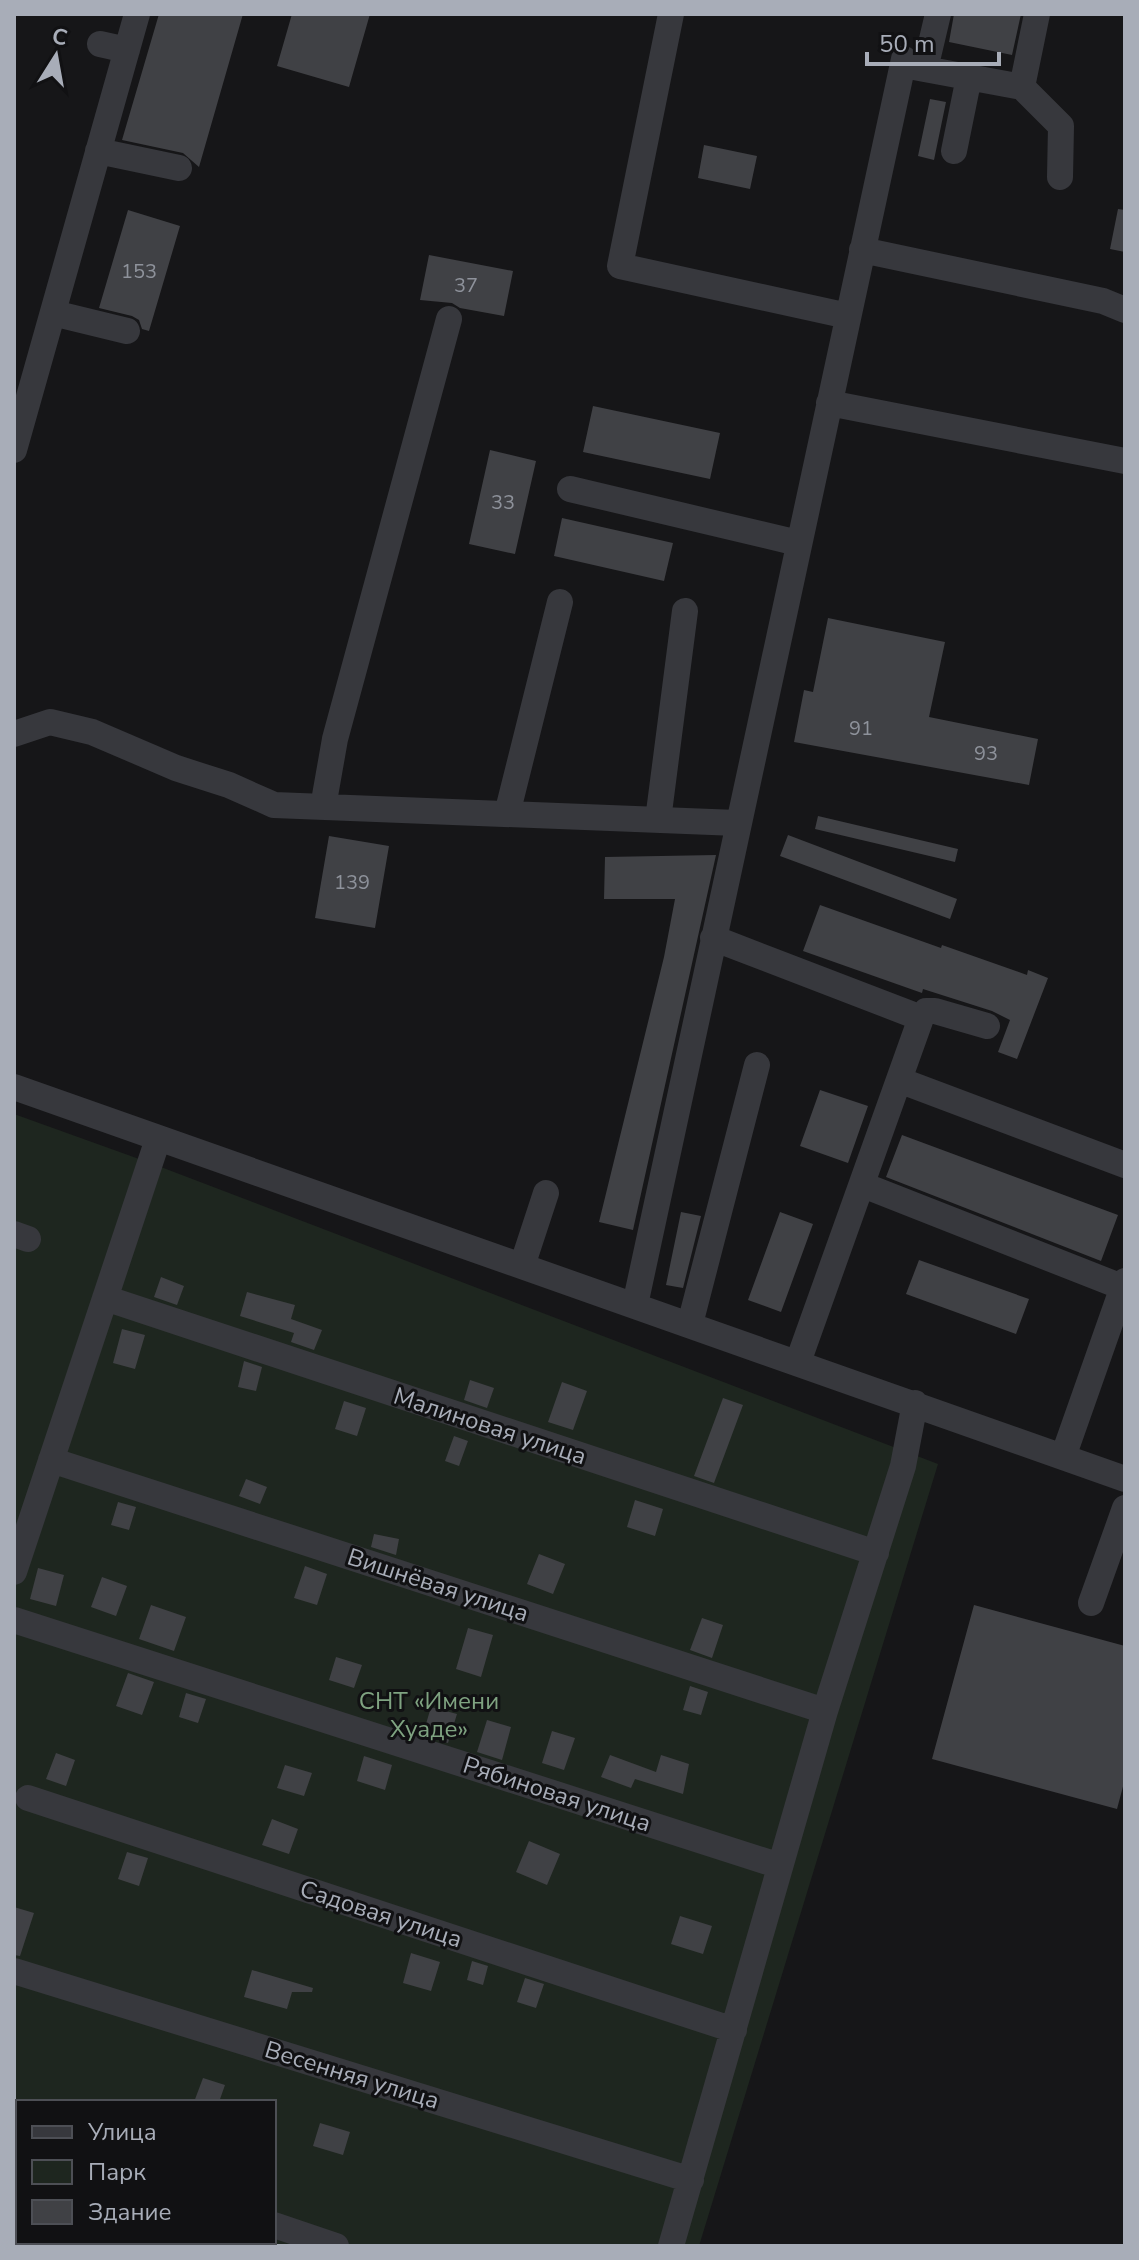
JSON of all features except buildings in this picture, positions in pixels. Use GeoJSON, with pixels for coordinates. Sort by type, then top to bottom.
{"type":"FeatureCollection","features":[{"type":"Feature","properties":{"kind":"street"},"geometry":{"type":"LineString","coordinates":[[14,450],[137,14]]}},
{"type":"Feature","properties":{"kind":"street"},"geometry":{"type":"LineString","coordinates":[[671,14],[620,266],[848,316]]}},
{"type":"Feature","properties":{"kind":"street"},"geometry":{"type":"LineString","coordinates":[[635,1305],[862,250],[911,64],[938,14]]}},
{"type":"Feature","properties":{"kind":"street"},"geometry":{"type":"LineString","coordinates":[[1022,87],[1037,14]]}},
{"type":"Feature","properties":{"kind":"street"},"geometry":{"type":"LineString","coordinates":[[100,44],[127,50]]}},
{"type":"Feature","properties":{"kind":"street"},"geometry":{"type":"LineString","coordinates":[[911,64],[1022,87],[1061,126],[1060,177]]}},
{"type":"Feature","properties":{"kind":"street"},"geometry":{"type":"LineString","coordinates":[[954,151],[969,77]]}},
{"type":"Feature","properties":{"kind":"street"},"geometry":{"type":"LineString","coordinates":[[98,151],[179,168]]}},
{"type":"Feature","properties":{"kind":"street"},"geometry":{"type":"LineString","coordinates":[[862,250],[1103,301],[1125,310]]}},
{"type":"Feature","properties":{"kind":"street"},"geometry":{"type":"LineString","coordinates":[[53,313],[127,331]]}},
{"type":"Feature","properties":{"kind":"street"},"geometry":{"type":"LineString","coordinates":[[323,807],[335,739],[449,319]]}},
{"type":"Feature","properties":{"kind":"street"},"geometry":{"type":"LineString","coordinates":[[829,403],[1125,461]]}},
{"type":"Feature","properties":{"kind":"street"},"geometry":{"type":"LineString","coordinates":[[570,489],[798,543]]}},
{"type":"Feature","properties":{"kind":"street"},"geometry":{"type":"LineString","coordinates":[[507,814],[560,602]]}},
{"type":"Feature","properties":{"kind":"street"},"geometry":{"type":"LineString","coordinates":[[658,820],[685,611]]}},
{"type":"Feature","properties":{"kind":"street"},"geometry":{"type":"LineString","coordinates":[[14,734],[50,722],[92,732],[274,805],[737,823]]}},
{"type":"Feature","properties":{"kind":"street"},"geometry":{"type":"LineString","coordinates":[[713,938],[921,1018]]}},
{"type":"Feature","properties":{"kind":"street"},"geometry":{"type":"LineString","coordinates":[[798,1362],[921,1018],[926,1011],[935,1011],[987,1026]]}},
{"type":"Feature","properties":{"kind":"street"},"geometry":{"type":"LineString","coordinates":[[690,1324],[757,1065]]}},
{"type":"Feature","properties":{"kind":"street"},"geometry":{"type":"LineString","coordinates":[[899,1080],[1125,1165]]}},
{"type":"Feature","properties":{"kind":"street"},"geometry":{"type":"LineString","coordinates":[[14,1087],[1125,1479]]}},
{"type":"Feature","properties":{"kind":"street"},"geometry":{"type":"LineString","coordinates":[[14,1572],[158,1139]]}},
{"type":"Feature","properties":{"kind":"street"},"geometry":{"type":"LineString","coordinates":[[863,1185],[1123,1284],[1063,1457]]}},
{"type":"Feature","properties":{"kind":"street"},"geometry":{"type":"LineString","coordinates":[[522,1266],[546,1193]]}},
{"type":"Feature","properties":{"kind":"street","name":"Малиновая улица"},"geometry":{"type":"LineString","coordinates":[[105,1298],[876,1553]]}},
{"type":"Feature","properties":{"kind":"street"},"geometry":{"type":"LineString","coordinates":[[671,2246],[825,1711],[903,1466],[915,1403]]}},
{"type":"Feature","properties":{"kind":"street","name":"Вишнёвая улица"},"geometry":{"type":"LineString","coordinates":[[51,1460],[825,1711]]}},
{"type":"Feature","properties":{"kind":"street"},"geometry":{"type":"LineString","coordinates":[[1091,1603],[1125,1508]]}},
{"type":"Feature","properties":{"kind":"street","name":"Рябиновая улица"},"geometry":{"type":"LineString","coordinates":[[14,1620],[780,1866]]}},
{"type":"Feature","properties":{"kind":"street","name":"Садовая улица"},"geometry":{"type":"LineString","coordinates":[[28,1798],[734,2030]]}},
{"type":"Feature","properties":{"kind":"street","name":"Весенняя улица"},"geometry":{"type":"LineString","coordinates":[[14,1971],[691,2180]]}},
{"type":"Feature","properties":{"kind":"street"},"geometry":{"type":"LineString","coordinates":[[276,2226],[336,2246]]}},
{"type":"Feature","properties":{"kind":"green space","name":"СНТ «Имени Хуаде»"},"geometry":{"type":"Polygon","coordinates":[[[14,1114],[153,1164],[938,1464],[699,2246],[14,2246],[14,1114]]]}}]}
